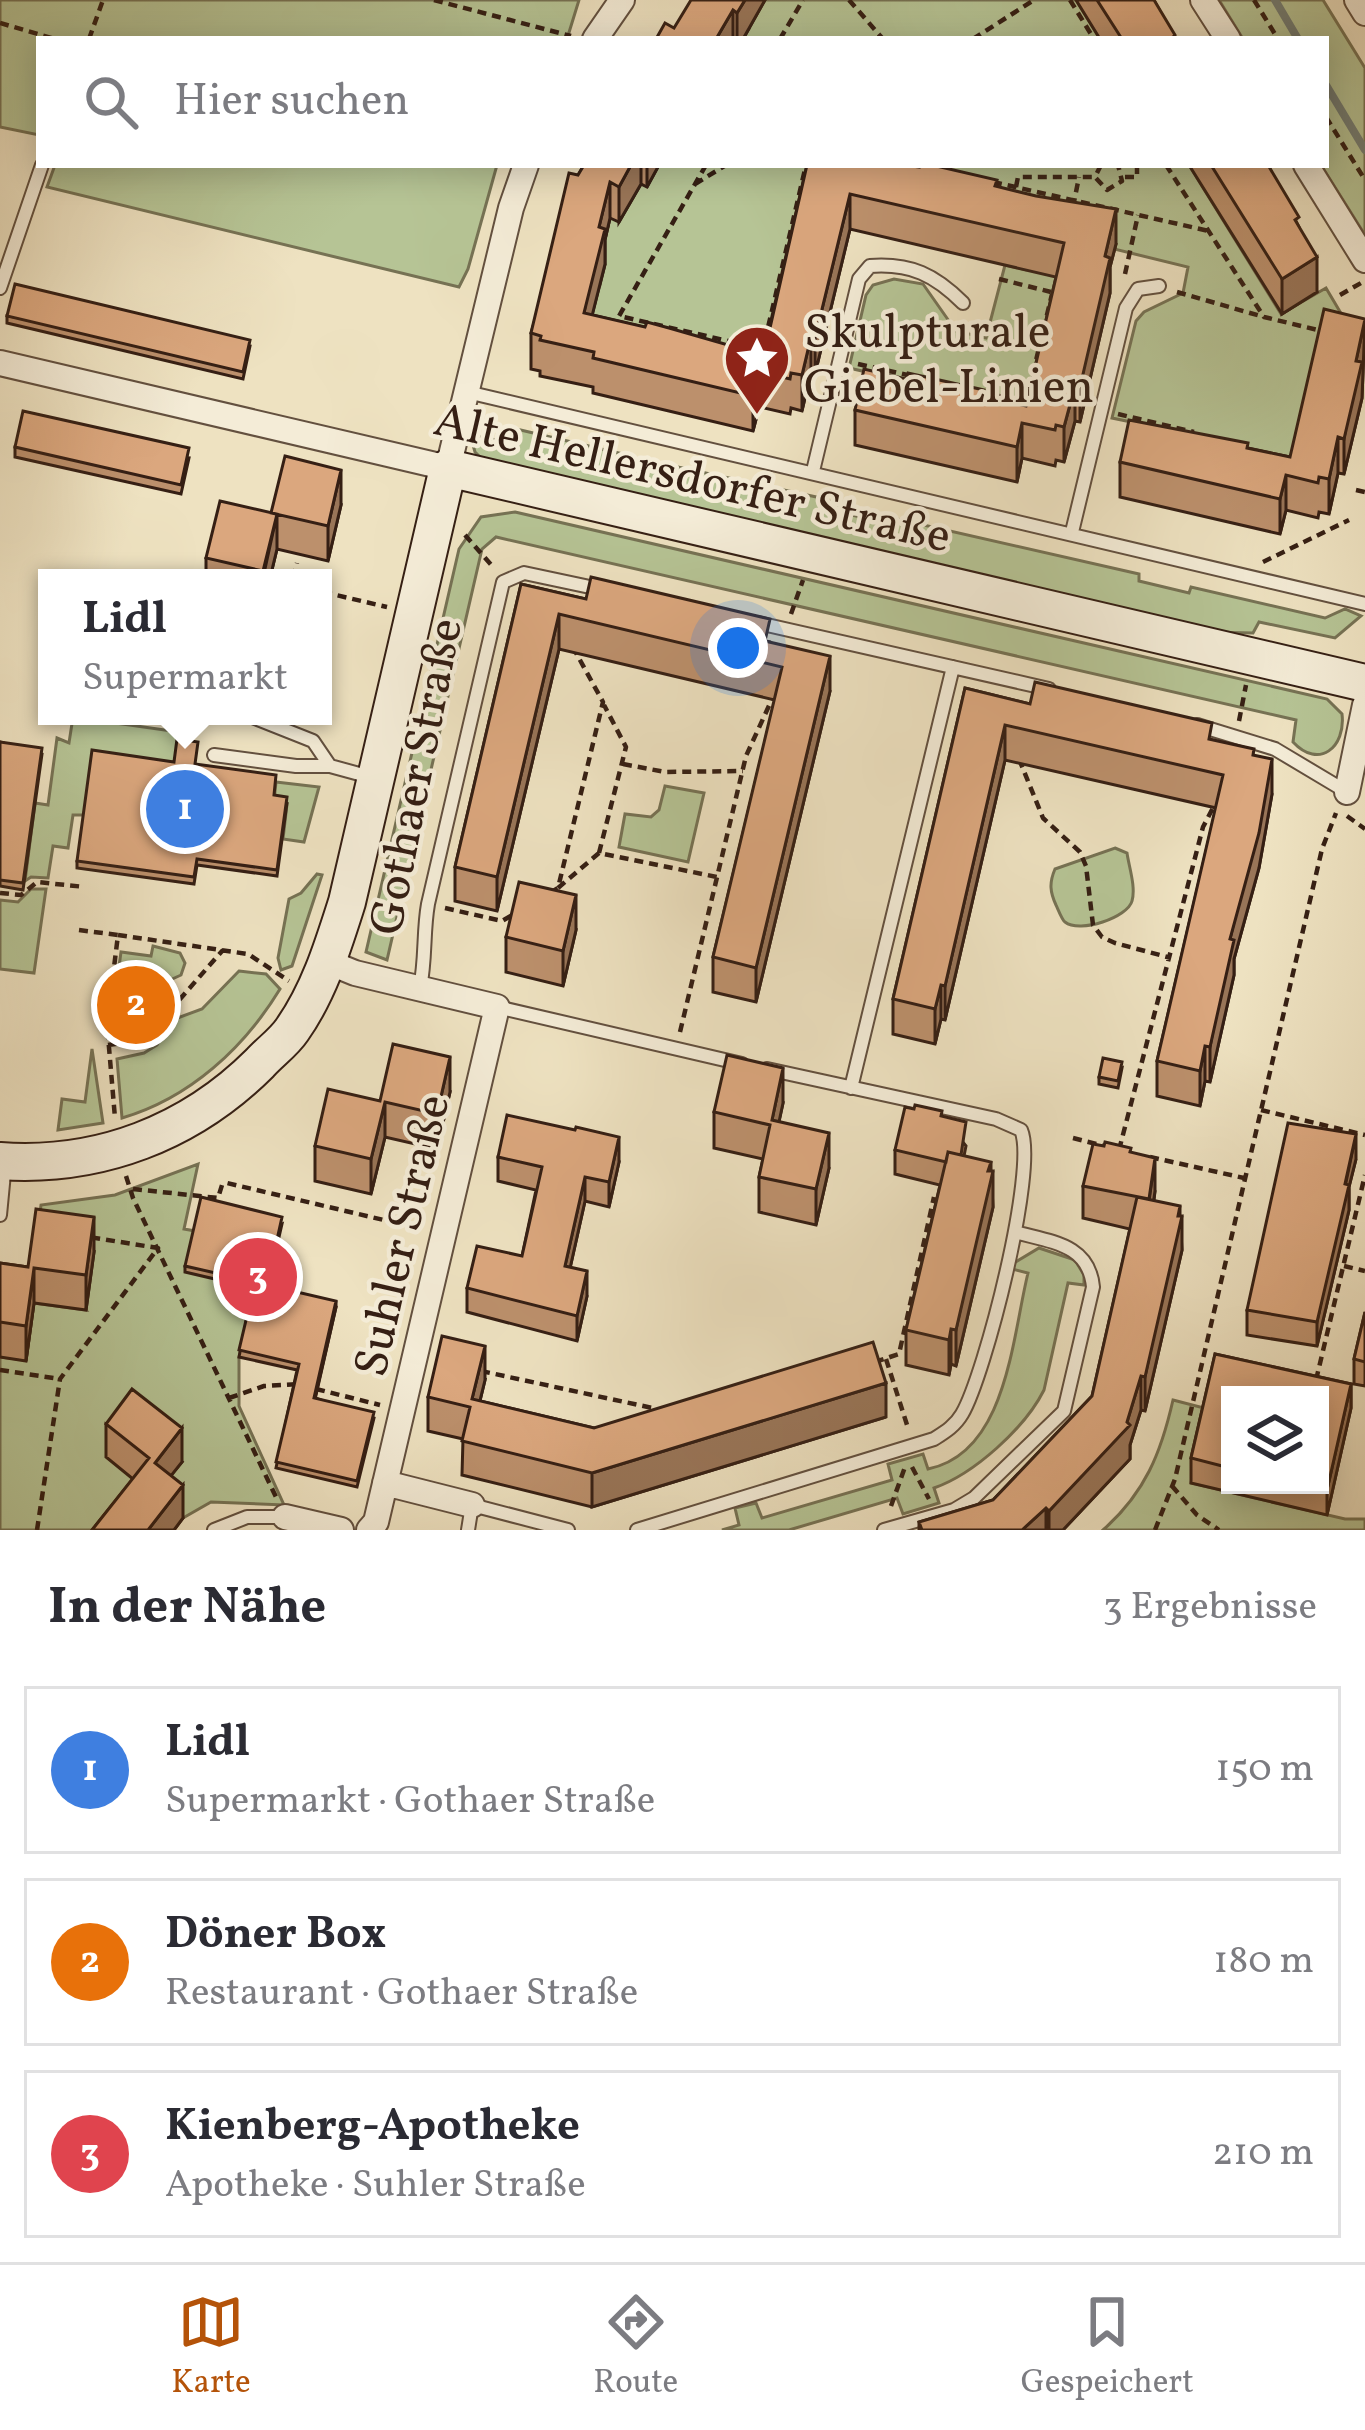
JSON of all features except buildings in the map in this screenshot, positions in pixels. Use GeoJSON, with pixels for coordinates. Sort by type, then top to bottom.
{"type":"FeatureCollection","features":[{"type":"Feature","properties":{"kind":"street"},"geometry":{"type":"LineString","coordinates":[[597,36],[622,0]]}},
{"type":"Feature","properties":{"kind":"street"},"geometry":{"type":"LineString","coordinates":[[1203,0],[1226,36]]}},
{"type":"Feature","properties":{"kind":"street"},"geometry":{"type":"LineString","coordinates":[[1357,0],[1365,13]]}},
{"type":"Feature","properties":{"kind":"street"},"geometry":{"type":"LineString","coordinates":[[448,468],[525,168]]}},
{"type":"Feature","properties":{"kind":"street"},"geometry":{"type":"LineString","coordinates":[[1308,168],[1365,260]]}},
{"type":"Feature","properties":{"kind":"street","name":"Alte Hellersdorfer Straße"},"geometry":{"type":"LineString","coordinates":[[0,363],[1365,683]]}},
{"type":"Feature","properties":{"kind":"street","name":"Gothaer Straße"},"geometry":{"type":"LineString","coordinates":[[3,1161],[45,1162],[119,1151],[192,1119],[243,1080],[292,1031],[320,978],[376,778],[448,468]]}},
{"type":"Feature","properties":{"kind":"street"},"geometry":{"type":"LineString","coordinates":[[1347,792],[1365,705]]}},
{"type":"Feature","properties":{"kind":"street"},"geometry":{"type":"LineString","coordinates":[[320,978],[355,973],[497,1007]]}},
{"type":"Feature","properties":{"kind":"street","name":"Suhler Straße"},"geometry":{"type":"LineString","coordinates":[[369,1530],[376,1522],[386,1483],[497,1007]]}},
{"type":"Feature","properties":{"kind":"street"},"geometry":{"type":"LineString","coordinates":[[386,1483],[470,1517]]}},
{"type":"Feature","properties":{"kind":"street"},"geometry":{"type":"LineString","coordinates":[[285,1517],[341,1530]]}},
{"type":"Feature","properties":{"kind":"lane"},"geometry":{"type":"LineString","coordinates":[[0,289],[41,168]]}},
{"type":"Feature","properties":{"kind":"lane","name":"Alte Hellersdorfer Straße"},"geometry":{"type":"LineString","coordinates":[[813,471],[859,279],[870,266],[936,276],[963,302]]}},
{"type":"Feature","properties":{"kind":"lane"},"geometry":{"type":"LineString","coordinates":[[1072,532],[1126,308],[1138,289],[1159,286]]}},
{"type":"Feature","properties":{"kind":"lane","name":"Alte Hellersdorfer Straße"},"geometry":{"type":"LineString","coordinates":[[466,392],[1365,604]]}},
{"type":"Feature","properties":{"kind":"lane"},"geometry":{"type":"LineString","coordinates":[[502,582],[524,573],[608,591]]}},
{"type":"Feature","properties":{"kind":"lane","name":"Gothaer Straße"},"geometry":{"type":"LineString","coordinates":[[420,988],[427,957],[428,904],[502,582]]}},
{"type":"Feature","properties":{"kind":"lane"},"geometry":{"type":"LineString","coordinates":[[744,620],[1062,693]]}},
{"type":"Feature","properties":{"kind":"lane"},"geometry":{"type":"LineString","coordinates":[[851,1088],[953,667]]}},
{"type":"Feature","properties":{"kind":"lane"},"geometry":{"type":"LineString","coordinates":[[1171,719],[1237,734],[1275,749],[1347,792]]}},
{"type":"Feature","properties":{"kind":"lane"},"geometry":{"type":"LineString","coordinates":[[273,725],[313,741],[330,766]]}},
{"type":"Feature","properties":{"kind":"lane"},"geometry":{"type":"LineString","coordinates":[[214,755],[330,766],[376,778]]}},
{"type":"Feature","properties":{"kind":"lane"},"geometry":{"type":"LineString","coordinates":[[497,1007],[996,1119],[1018,1128],[1027,1146],[1015,1232],[974,1387],[952,1427],[934,1439],[637,1530]]}},
{"type":"Feature","properties":{"kind":"lane","name":"Gothaer Straße"},"geometry":{"type":"LineString","coordinates":[[0,1215],[3,1161]]}},
{"type":"Feature","properties":{"kind":"lane"},"geometry":{"type":"LineString","coordinates":[[887,1529],[974,1498],[1064,1411],[1093,1287],[1091,1270],[1067,1246],[1015,1232]]}},
{"type":"Feature","properties":{"kind":"lane"},"geometry":{"type":"LineString","coordinates":[[214,1530],[247,1517],[285,1517]]}},
{"type":"Feature","properties":{"kind":"lane"},"geometry":{"type":"LineString","coordinates":[[470,1517],[568,1530]]}},
{"type":"Feature","properties":{"kind":"path"},"geometry":{"type":"LineString","coordinates":[[89,36],[103,0]]}},
{"type":"Feature","properties":{"kind":"path"},"geometry":{"type":"LineString","coordinates":[[434,0],[571,36]]}},
{"type":"Feature","properties":{"kind":"path"},"geometry":{"type":"LineString","coordinates":[[782,36],[803,0]]}},
{"type":"Feature","properties":{"kind":"path"},"geometry":{"type":"LineString","coordinates":[[849,0],[880,36]]}},
{"type":"Feature","properties":{"kind":"path"},"geometry":{"type":"LineString","coordinates":[[978,36],[1034,0]]}},
{"type":"Feature","properties":{"kind":"path"},"geometry":{"type":"LineString","coordinates":[[1070,0],[1092,36]]}},
{"type":"Feature","properties":{"kind":"path"},"geometry":{"type":"LineString","coordinates":[[1254,0],[1276,36]]}},
{"type":"Feature","properties":{"kind":"path"},"geometry":{"type":"LineString","coordinates":[[0,23],[45,36]]}},
{"type":"Feature","properties":{"kind":"path"},"geometry":{"type":"LineString","coordinates":[[988,36],[989,29]]}},
{"type":"Feature","properties":{"kind":"path"},"geometry":{"type":"LineString","coordinates":[[1329,122],[1365,180]]}},
{"type":"Feature","properties":{"kind":"path"},"geometry":{"type":"LineString","coordinates":[[704,168],[619,316],[763,350],[805,168]]}},
{"type":"Feature","properties":{"kind":"path"},"geometry":{"type":"LineString","coordinates":[[695,184],[721,168]]}},
{"type":"Feature","properties":{"kind":"path"},"geometry":{"type":"LineString","coordinates":[[1095,177],[1100,168]]}},
{"type":"Feature","properties":{"kind":"path"},"geometry":{"type":"LineString","coordinates":[[1119,168],[1123,177]]}},
{"type":"Feature","properties":{"kind":"path"},"geometry":{"type":"LineString","coordinates":[[1095,177],[1103,188],[1112,190],[1123,177],[1137,177],[1137,168]]}},
{"type":"Feature","properties":{"kind":"path"},"geometry":{"type":"LineString","coordinates":[[1168,168],[1264,317]]}},
{"type":"Feature","properties":{"kind":"path"},"geometry":{"type":"LineString","coordinates":[[1016,187],[1018,177],[1095,177]]}},
{"type":"Feature","properties":{"kind":"path"},"geometry":{"type":"LineString","coordinates":[[1069,224],[1079,177]]}},
{"type":"Feature","properties":{"kind":"path"},"geometry":{"type":"LineString","coordinates":[[976,178],[1209,231]]}},
{"type":"Feature","properties":{"kind":"path"},"geometry":{"type":"LineString","coordinates":[[1125,275],[1138,215]]}},
{"type":"Feature","properties":{"kind":"path"},"geometry":{"type":"LineString","coordinates":[[979,391],[1026,402],[1053,292],[999,279]]}},
{"type":"Feature","properties":{"kind":"path"},"geometry":{"type":"LineString","coordinates":[[1340,296],[1365,281]]}},
{"type":"Feature","properties":{"kind":"path"},"geometry":{"type":"LineString","coordinates":[[1159,286],[1325,331]]}},
{"type":"Feature","properties":{"kind":"path"},"geometry":{"type":"LineString","coordinates":[[840,359],[933,380]]}},
{"type":"Feature","properties":{"kind":"path"},"geometry":{"type":"LineString","coordinates":[[1101,409],[1204,435]]}},
{"type":"Feature","properties":{"kind":"path"},"geometry":{"type":"LineString","coordinates":[[1356,490],[1365,492]]}},
{"type":"Feature","properties":{"kind":"path"},"geometry":{"type":"LineString","coordinates":[[1259,564],[1349,520]]}},
{"type":"Feature","properties":{"kind":"path"},"geometry":{"type":"LineString","coordinates":[[459,529],[502,582]]}},
{"type":"Feature","properties":{"kind":"path"},"geometry":{"type":"LineString","coordinates":[[295,569],[297,563]]}},
{"type":"Feature","properties":{"kind":"path"},"geometry":{"type":"LineString","coordinates":[[332,594],[391,608]]}},
{"type":"Feature","properties":{"kind":"path"},"geometry":{"type":"LineString","coordinates":[[539,899],[599,853],[626,747],[573,648]]}},
{"type":"Feature","properties":{"kind":"path"},"geometry":{"type":"LineString","coordinates":[[1238,725],[1248,676]]}},
{"type":"Feature","properties":{"kind":"path"},"geometry":{"type":"LineString","coordinates":[[675,1049],[742,771],[774,694]]}},
{"type":"Feature","properties":{"kind":"path"},"geometry":{"type":"LineString","coordinates":[[558,888],[603,702]]}},
{"type":"Feature","properties":{"kind":"path"},"geometry":{"type":"LineString","coordinates":[[1019,752],[1020,769],[1043,818],[1080,852],[1086,866],[1093,926],[1115,944],[1171,958]]}},
{"type":"Feature","properties":{"kind":"path"},"geometry":{"type":"LineString","coordinates":[[621,764],[664,772],[742,771]]}},
{"type":"Feature","properties":{"kind":"path"},"geometry":{"type":"LineString","coordinates":[[1118,1150],[1203,827],[1217,800]]}},
{"type":"Feature","properties":{"kind":"path"},"geometry":{"type":"LineString","coordinates":[[1155,1530],[1172,1486],[1322,849],[1338,809],[1365,830]]}},
{"type":"Feature","properties":{"kind":"path"},"geometry":{"type":"LineString","coordinates":[[599,853],[717,877]]}},
{"type":"Feature","properties":{"kind":"path"},"geometry":{"type":"LineString","coordinates":[[0,893],[21,895],[37,882],[85,887]]}},
{"type":"Feature","properties":{"kind":"path"},"geometry":{"type":"LineString","coordinates":[[428,904],[502,921],[520,910]]}},
{"type":"Feature","properties":{"kind":"path"},"geometry":{"type":"LineString","coordinates":[[79,930],[248,954],[320,978]]}},
{"type":"Feature","properties":{"kind":"path"},"geometry":{"type":"LineString","coordinates":[[116,1125],[107,1024],[118,935]]}},
{"type":"Feature","properties":{"kind":"path"},"geometry":{"type":"LineString","coordinates":[[108,1045],[144,1040],[223,950]]}},
{"type":"Feature","properties":{"kind":"path"},"geometry":{"type":"LineString","coordinates":[[1261,1110],[1365,1136]]}},
{"type":"Feature","properties":{"kind":"path"},"geometry":{"type":"LineString","coordinates":[[1072,1138],[1131,1153]]}},
{"type":"Feature","properties":{"kind":"path"},"geometry":{"type":"LineString","coordinates":[[1143,1156],[1244,1178]]}},
{"type":"Feature","properties":{"kind":"path"},"geometry":{"type":"LineString","coordinates":[[1315,1386],[1365,1175]]}},
{"type":"Feature","properties":{"kind":"path"},"geometry":{"type":"LineString","coordinates":[[127,1176],[285,1517]]}},
{"type":"Feature","properties":{"kind":"path"},"geometry":{"type":"LineString","coordinates":[[130,1189],[218,1198],[227,1183],[388,1221]]}},
{"type":"Feature","properties":{"kind":"path"},"geometry":{"type":"LineString","coordinates":[[865,1365],[899,1354],[934,1197]]}},
{"type":"Feature","properties":{"kind":"path"},"geometry":{"type":"LineString","coordinates":[[88,1237],[158,1248]]}},
{"type":"Feature","properties":{"kind":"path"},"geometry":{"type":"LineString","coordinates":[[37,1530],[60,1379],[158,1248]]}},
{"type":"Feature","properties":{"kind":"path"},"geometry":{"type":"LineString","coordinates":[[1344,1266],[1365,1271]]}},
{"type":"Feature","properties":{"kind":"path"},"geometry":{"type":"LineString","coordinates":[[886,1358],[906,1420]]}},
{"type":"Feature","properties":{"kind":"path"},"geometry":{"type":"LineString","coordinates":[[460,1366],[669,1412]]}},
{"type":"Feature","properties":{"kind":"path"},"geometry":{"type":"LineString","coordinates":[[0,1370],[60,1379]]}},
{"type":"Feature","properties":{"kind":"path"},"geometry":{"type":"LineString","coordinates":[[230,1398],[264,1386],[294,1383],[401,1411]]}},
{"type":"Feature","properties":{"kind":"path"},"geometry":{"type":"LineString","coordinates":[[887,1529],[894,1490],[909,1456],[916,1480],[936,1515]]}},
{"type":"Feature","properties":{"kind":"path"},"geometry":{"type":"LineString","coordinates":[[1172,1486],[1197,1515],[1219,1530]]}},
{"type":"Feature","properties":{"kind":"green space"},"geometry":{"type":"Polygon","coordinates":[[[0,0],[579,0],[568,36],[36,36],[36,134],[0,127],[0,0]]]}},
{"type":"Feature","properties":{"kind":"green space"},"geometry":{"type":"Polygon","coordinates":[[[760,0],[1076,0],[1098,36],[745,36],[749,29],[745,26],[760,0]]]}},
{"type":"Feature","properties":{"kind":"green space"},"geometry":{"type":"Polygon","coordinates":[[[1219,0],[1323,0],[1365,68],[1365,235],[1323,168],[1329,168],[1329,36],[1241,36],[1219,0]]]}},
{"type":"Feature","properties":{"kind":"green space"},"geometry":{"type":"Polygon","coordinates":[[[54,168],[496,168],[459,287],[47,187],[54,168]]]}},
{"type":"Feature","properties":{"kind":"green space"},"geometry":{"type":"Polygon","coordinates":[[[651,168],[1191,168],[1281,314],[1326,288],[1365,354],[1290,493],[1136,423],[1112,418],[1136,321],[1144,312],[1183,293],[1188,267],[1114,249],[1115,244],[1026,442],[871,373],[849,368],[866,295],[873,285],[894,279],[923,284],[956,331],[986,338],[1005,265],[1027,270],[841,195],[763,390],[582,338],[594,284],[600,285],[605,265],[599,263],[610,218],[641,184],[647,186],[651,168]]]}},
{"type":"Feature","properties":{"kind":"green space"},"geometry":{"type":"Polygon","coordinates":[[[512,428],[627,455],[626,463],[676,475],[678,467],[821,498],[843,506],[843,513],[891,524],[893,518],[1139,574],[1139,581],[1189,593],[1191,587],[1325,618],[1345,609],[1361,616],[1335,638],[1259,622],[1253,633],[1208,632],[483,460],[475,452],[470,435],[508,442],[512,428]]]}},
{"type":"Feature","properties":{"kind":"green space"},"geometry":{"type":"Polygon","coordinates":[[[515,512],[1327,699],[1342,714],[1340,736],[1329,751],[1312,754],[1293,742],[1296,720],[496,537],[482,549],[387,960],[366,952],[459,549],[481,517],[515,512]]]}},
{"type":"Feature","properties":{"kind":"green space"},"geometry":{"type":"Polygon","coordinates":[[[72,725],[130,725],[179,732],[174,768],[84,815],[73,815],[68,848],[53,846],[48,878],[25,881],[35,803],[48,805],[57,738],[69,743],[72,725]]]}},
{"type":"Feature","properties":{"kind":"green space"},"geometry":{"type":"Polygon","coordinates":[[[276,782],[319,787],[304,842],[283,839],[287,804],[274,801],[276,782]]]}},
{"type":"Feature","properties":{"kind":"green space"},"geometry":{"type":"Polygon","coordinates":[[[665,786],[704,793],[688,862],[619,847],[625,814],[651,817],[659,810],[665,786]]]}},
{"type":"Feature","properties":{"kind":"green space"},"geometry":{"type":"Polygon","coordinates":[[[1115,848],[1127,853],[1133,890],[1129,907],[1092,925],[1065,922],[1051,892],[1055,869],[1115,848]]]}},
{"type":"Feature","properties":{"kind":"green space"},"geometry":{"type":"Polygon","coordinates":[[[317,874],[322,875],[292,966],[281,970],[278,958],[289,899],[317,874]]]}},
{"type":"Feature","properties":{"kind":"green space"},"geometry":{"type":"Polygon","coordinates":[[[31,889],[46,889],[34,973],[0,969],[0,900],[18,902],[31,889]]]}},
{"type":"Feature","properties":{"kind":"green space"},"geometry":{"type":"Polygon","coordinates":[[[153,946],[180,953],[185,963],[181,975],[170,980],[118,974],[121,952],[151,956],[153,946]]]}},
{"type":"Feature","properties":{"kind":"green space"},"geometry":{"type":"Polygon","coordinates":[[[239,971],[266,974],[280,989],[266,1011],[232,1050],[192,1084],[122,1118],[117,1059],[157,1045],[172,1020],[202,1009],[239,971]]]}},
{"type":"Feature","properties":{"kind":"green space"},"geometry":{"type":"Polygon","coordinates":[[[92,1049],[103,1123],[58,1130],[62,1099],[85,1102],[92,1049]]]}},
{"type":"Feature","properties":{"kind":"green space"},"geometry":{"type":"Polygon","coordinates":[[[198,1164],[184,1229],[195,1231],[255,1289],[239,1357],[239,1406],[284,1505],[211,1502],[183,1518],[149,1492],[119,1530],[0,1530],[0,1357],[26,1360],[34,1303],[86,1310],[36,1244],[41,1205],[115,1195],[198,1164]]]}},
{"type":"Feature","properties":{"kind":"green space"},"geometry":{"type":"Polygon","coordinates":[[[1039,1248],[1075,1260],[1084,1275],[1084,1285],[1068,1283],[1044,1390],[997,1448],[934,1488],[939,1503],[903,1514],[897,1498],[789,1530],[722,1530],[739,1525],[735,1508],[756,1503],[762,1518],[892,1480],[888,1464],[923,1454],[928,1469],[954,1459],[975,1441],[1002,1389],[1010,1359],[1028,1273],[1012,1269],[1039,1248]]]}},
{"type":"Feature","properties":{"kind":"green space"},"geometry":{"type":"Polygon","coordinates":[[[1173,1400],[1208,1409],[1191,1483],[1221,1490],[1221,1494],[1365,1519],[1365,1530],[1103,1530],[1130,1502],[1163,1437],[1173,1400]]]}},
{"type":"Feature","properties":{"kind":"waterway"},"geometry":{"type":"LineString","coordinates":[[1275,0],[1296,36]]}},
{"type":"Feature","properties":{"kind":"waterway"},"geometry":{"type":"LineString","coordinates":[[1329,90],[1365,150]]}},
{"type":"Feature","properties":{"kind":"place","name":"Skulpturale Giebel-Linien"},"geometry":{"type":"Point","coordinates":[757,417]}},
{"type":"Feature","properties":{"kind":"place","name":"Lidl"},"geometry":{"type":"Point","coordinates":[185,809]}},
{"type":"Feature","properties":{"kind":"place","name":"Döner Box"},"geometry":{"type":"Point","coordinates":[136,1005]}},
{"type":"Feature","properties":{"kind":"place","name":"Kienberg-Apotheke"},"geometry":{"type":"Point","coordinates":[258,1277]}}]}
